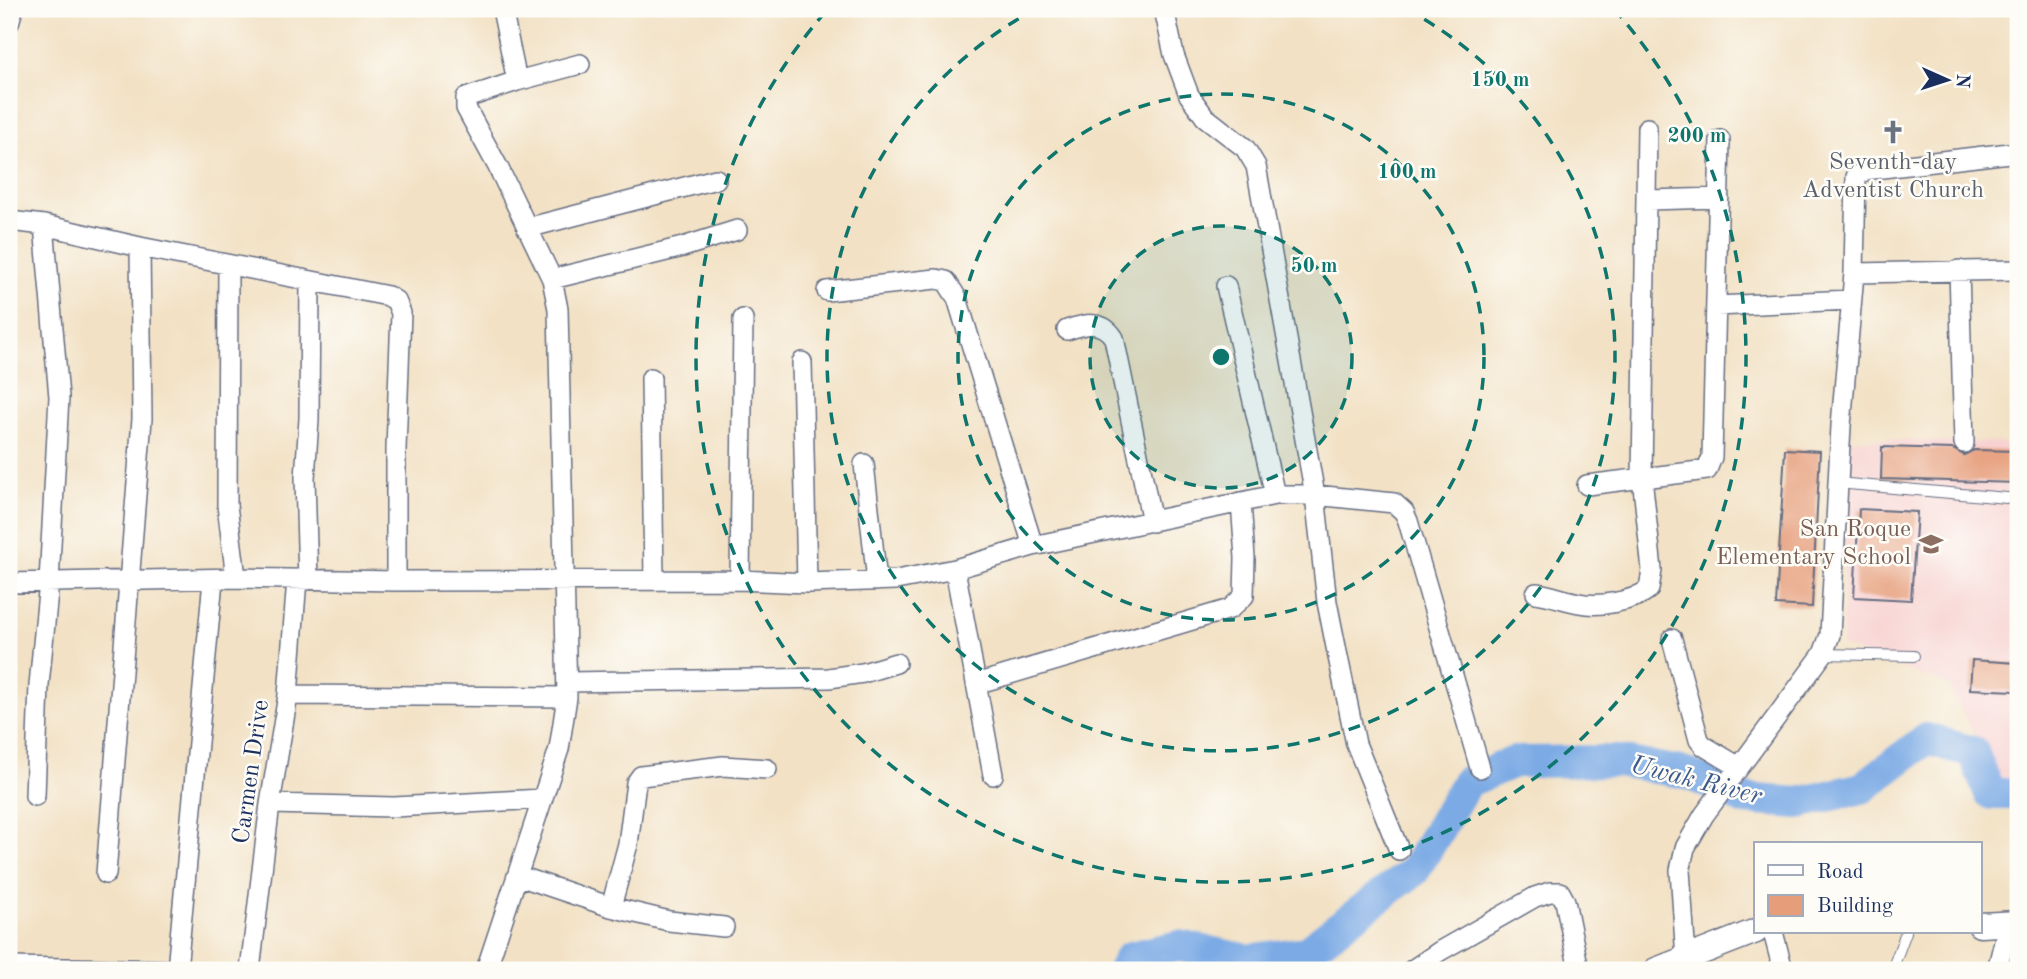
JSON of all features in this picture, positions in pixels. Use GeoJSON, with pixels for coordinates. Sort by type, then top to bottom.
{"type":"FeatureCollection","features":[{"type":"Feature","properties":{"kind":"street"},"geometry":{"type":"LineString","coordinates":[[9,23],[13,9]]}},
{"type":"Feature","properties":{"kind":"street"},"geometry":{"type":"LineString","coordinates":[[502,9],[517,80]]}},
{"type":"Feature","properties":{"kind":"street"},"geometry":{"type":"LineString","coordinates":[[1164,9],[1174,55],[1189,94],[1205,117],[1245,148],[1256,166],[1315,495],[1326,602],[1356,744],[1399,850]]}},
{"type":"Feature","properties":{"kind":"street"},"geometry":{"type":"LineString","coordinates":[[486,970],[559,749],[568,690],[560,351],[558,309],[552,279],[465,103],[466,99],[517,80],[580,64]]}},
{"type":"Feature","properties":{"kind":"street"},"geometry":{"type":"LineString","coordinates":[[1535,593],[1554,595],[1582,604],[1595,604],[1640,596],[1649,589],[1652,570],[1642,477],[1647,128]]}},
{"type":"Feature","properties":{"kind":"street"},"geometry":{"type":"LineString","coordinates":[[1587,485],[1707,470],[1712,457],[1720,140]]}},
{"type":"Feature","properties":{"kind":"street"},"geometry":{"type":"LineString","coordinates":[[1686,959],[1680,870],[1685,848],[1704,815],[1823,654],[1830,635],[1837,483],[1854,273],[1856,177],[1865,170],[2018,152]]}},
{"type":"Feature","properties":{"kind":"street"},"geometry":{"type":"LineString","coordinates":[[527,228],[716,179]]}},
{"type":"Feature","properties":{"kind":"street"},"geometry":{"type":"LineString","coordinates":[[1648,200],[1719,198]]}},
{"type":"Feature","properties":{"kind":"street"},"geometry":{"type":"LineString","coordinates":[[9,221],[44,225],[140,247],[388,296],[400,307],[396,581]]}},
{"type":"Feature","properties":{"kind":"street"},"geometry":{"type":"LineString","coordinates":[[35,796],[39,685],[49,582],[59,397],[44,225]]}},
{"type":"Feature","properties":{"kind":"street"},"geometry":{"type":"LineString","coordinates":[[552,279],[682,247],[737,230]]}},
{"type":"Feature","properties":{"kind":"street"},"geometry":{"type":"LineString","coordinates":[[106,874],[142,419],[140,247]]}},
{"type":"Feature","properties":{"kind":"street"},"geometry":{"type":"LineString","coordinates":[[228,265],[226,505],[236,578]]}},
{"type":"Feature","properties":{"kind":"street"},"geometry":{"type":"LineString","coordinates":[[1959,270],[1964,443]]}},
{"type":"Feature","properties":{"kind":"street"},"geometry":{"type":"LineString","coordinates":[[1854,273],[2018,270]]}},
{"type":"Feature","properties":{"kind":"street"},"geometry":{"type":"LineString","coordinates":[[827,290],[936,279],[946,281],[957,298],[1033,546]]}},
{"type":"Feature","properties":{"kind":"street","name":"Carmen Drive"},"geometry":{"type":"LineString","coordinates":[[250,970],[270,804],[288,695],[302,580],[309,419],[310,282]]}},
{"type":"Feature","properties":{"kind":"street"},"geometry":{"type":"LineString","coordinates":[[1226,286],[1275,495]]}},
{"type":"Feature","properties":{"kind":"street"},"geometry":{"type":"LineString","coordinates":[[1716,306],[1852,300]]}},
{"type":"Feature","properties":{"kind":"street"},"geometry":{"type":"LineString","coordinates":[[740,580],[743,319]]}},
{"type":"Feature","properties":{"kind":"street"},"geometry":{"type":"LineString","coordinates":[[1067,330],[1091,324],[1108,330],[1114,338],[1152,522]]}},
{"type":"Feature","properties":{"kind":"street"},"geometry":{"type":"LineString","coordinates":[[802,362],[807,583]]}},
{"type":"Feature","properties":{"kind":"street"},"geometry":{"type":"LineString","coordinates":[[651,378],[654,579]]}},
{"type":"Feature","properties":{"kind":"street"},"geometry":{"type":"LineString","coordinates":[[864,464],[877,581]]}},
{"type":"Feature","properties":{"kind":"street"},"geometry":{"type":"LineString","coordinates":[[9,583],[236,578],[396,581],[654,579],[807,583],[877,581],[924,576],[1033,546],[1275,495],[1315,495],[1394,503],[1404,512],[1414,537],[1480,768]]}},
{"type":"Feature","properties":{"kind":"street"},"geometry":{"type":"LineString","coordinates":[[976,684],[1230,609],[1244,596],[1245,558],[1241,502]]}},
{"type":"Feature","properties":{"kind":"street"},"geometry":{"type":"LineString","coordinates":[[955,569],[993,775]]}},
{"type":"Feature","properties":{"kind":"street"},"geometry":{"type":"LineString","coordinates":[[9,967],[176,970],[213,580]]}},
{"type":"Feature","properties":{"kind":"street"},"geometry":{"type":"LineString","coordinates":[[1672,639],[1699,740],[1735,773]]}},
{"type":"Feature","properties":{"kind":"street"},"geometry":{"type":"LineString","coordinates":[[288,695],[568,690],[829,678],[863,673],[896,663]]}},
{"type":"Feature","properties":{"kind":"street"},"geometry":{"type":"LineString","coordinates":[[611,906],[628,844],[636,783],[641,776],[723,766],[767,769]]}},
{"type":"Feature","properties":{"kind":"street"},"geometry":{"type":"LineString","coordinates":[[270,804],[394,807],[542,799]]}},
{"type":"Feature","properties":{"kind":"street"},"geometry":{"type":"LineString","coordinates":[[519,876],[611,906],[669,921],[724,927]]}},
{"type":"Feature","properties":{"kind":"street"},"geometry":{"type":"LineString","coordinates":[[1412,970],[1440,951],[1550,891],[1560,892],[1565,901],[1580,970]]}},
{"type":"Feature","properties":{"kind":"street"},"geometry":{"type":"LineString","coordinates":[[1982,925],[2013,924],[1997,970]]}},
{"type":"Feature","properties":{"kind":"street"},"geometry":{"type":"LineString","coordinates":[[1656,970],[1754,932]]}},
{"type":"Feature","properties":{"kind":"street"},"geometry":{"type":"LineString","coordinates":[[1774,934],[1783,970]]}},
{"type":"Feature","properties":{"kind":"lane"},"geometry":{"type":"LineString","coordinates":[[1837,483],[2018,499]]}},
{"type":"Feature","properties":{"kind":"lane"},"geometry":{"type":"LineString","coordinates":[[1823,654],[1914,656]]}},
{"type":"Feature","properties":{"kind":"lane"},"geometry":{"type":"LineString","coordinates":[[1892,970],[1905,934]]}},
{"type":"Feature","properties":{"kind":"path"},"geometry":{"type":"LineString","coordinates":[[1787,9],[1787,15]]}},
{"type":"Feature","properties":{"kind":"shaded area","name":"San Roque Elementary School"},"geometry":{"type":"Polygon","coordinates":[[[1848,439],[2018,443],[2018,780],[2000,781],[1948,685],[1842,646],[1848,439]]]}},
{"type":"Feature","properties":{"kind":"building"},"geometry":{"type":"Polygon","coordinates":[[[1882,447],[1953,449],[1964,455],[1974,450],[2018,451],[2018,483],[1881,479],[1882,447]]]}},
{"type":"Feature","properties":{"kind":"building"},"geometry":{"type":"Polygon","coordinates":[[[1785,449],[1820,451],[1812,607],[1776,605],[1785,449]]]}},
{"type":"Feature","properties":{"kind":"building"},"geometry":{"type":"Polygon","coordinates":[[[1859,509],[1917,512],[1911,600],[1854,597],[1859,509]]]}},
{"type":"Feature","properties":{"kind":"building"},"geometry":{"type":"Polygon","coordinates":[[[1972,660],[2017,663],[2015,691],[1970,689],[1972,660]]]}},
{"type":"Feature","properties":{"kind":"waterway","name":"Uwak River"},"geometry":{"type":"LineString","coordinates":[[1123,970],[1130,957],[1179,946],[1248,960],[1305,952],[1414,871],[1467,782],[1514,762],[1618,761],[1686,773],[1743,799],[1799,803],[1862,788],[1926,739],[1973,752],[1990,794],[2018,794]]}},
{"type":"Feature","properties":{"kind":"place","name":"Seventh-day Adventist Church"},"geometry":{"type":"Point","coordinates":[1893,132]}},
{"type":"Feature","properties":{"kind":"place","name":"San Roque Elementary School"},"geometry":{"type":"Point","coordinates":[1931,544]}}]}
